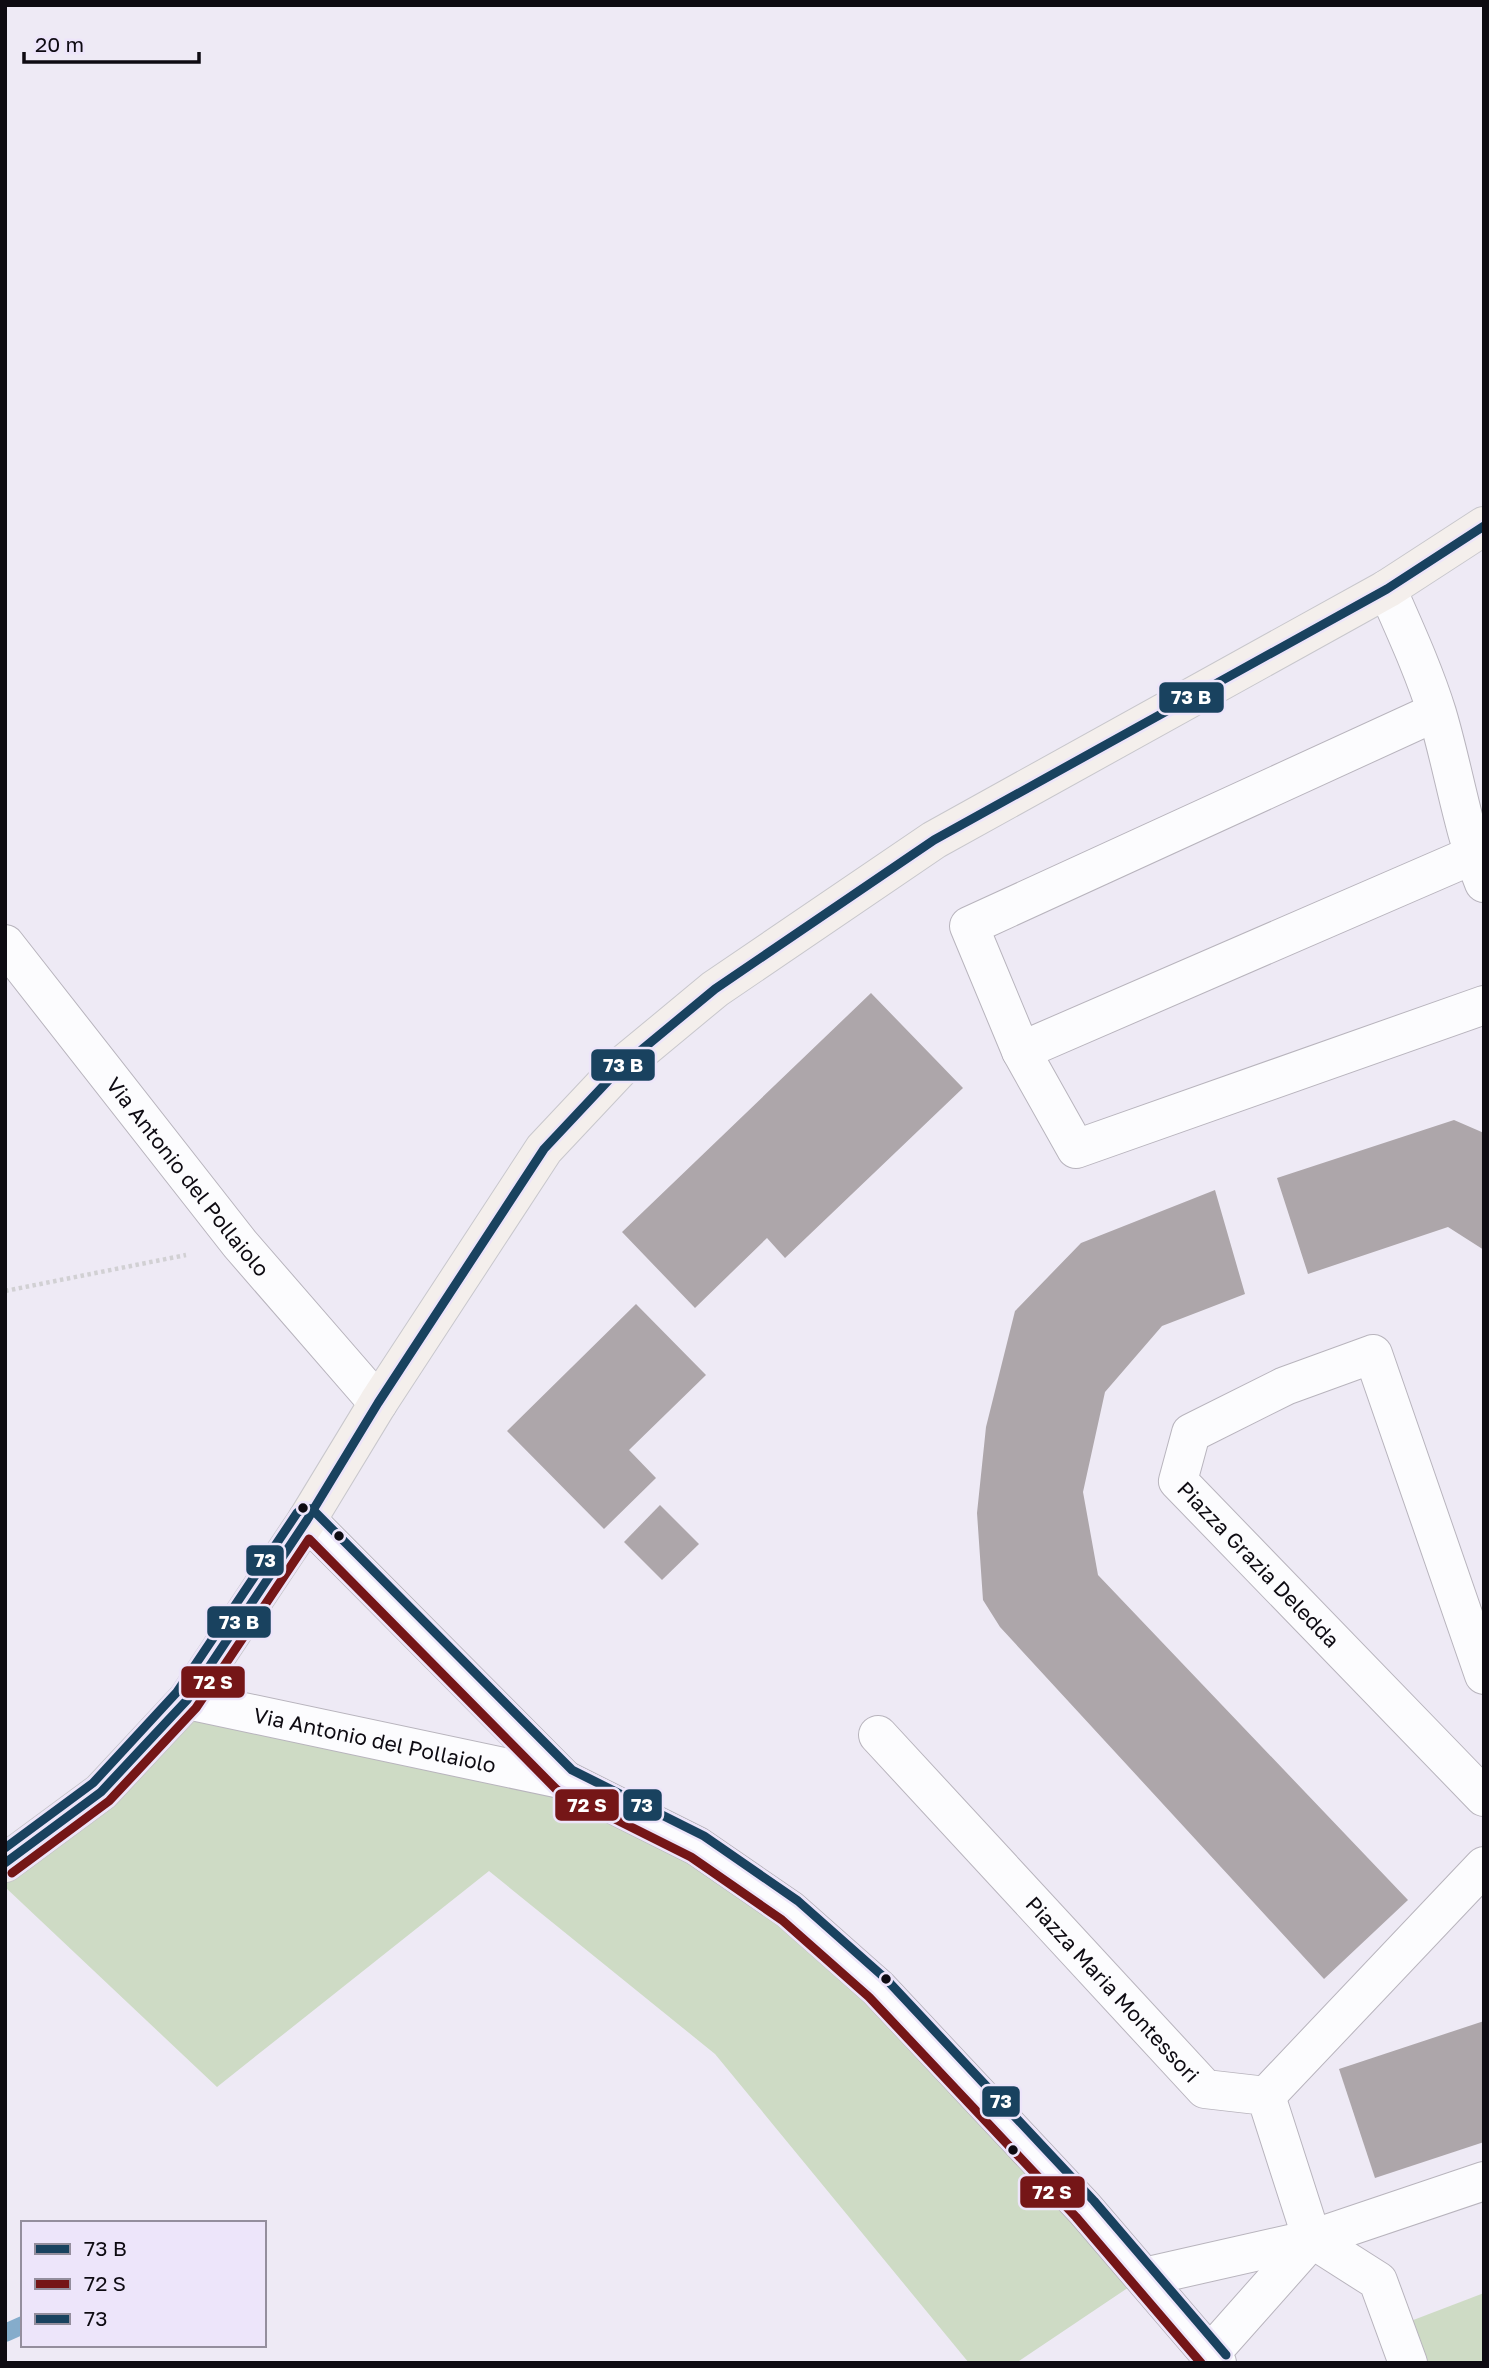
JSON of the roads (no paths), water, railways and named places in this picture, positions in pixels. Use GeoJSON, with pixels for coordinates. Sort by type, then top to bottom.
{"type":"FeatureCollection","features":[{"type":"Feature","properties":{"kind":"main road"},"geometry":{"type":"LineString","coordinates":[[5,1863],[101,1792],[187,1700],[307,1520],[378,1403],[544,1149],[622,1066],[715,989],[934,840],[1387,589],[1484,526]]}},
{"type":"Feature","properties":{"kind":"street"},"geometry":{"type":"LineString","coordinates":[[1021,1051],[1478,869],[1436,712],[1387,589]]}},
{"type":"Feature","properties":{"kind":"street"},"geometry":{"type":"LineString","coordinates":[[1436,712],[970,926],[1021,1051],[1076,1149],[1484,1005]]}},
{"type":"Feature","properties":{"kind":"street","name":"Via Antonio del Pollaiolo"},"geometry":{"type":"LineString","coordinates":[[5,944],[240,1244],[378,1403]]}},
{"type":"Feature","properties":{"kind":"street","name":"Piazza Grazia Deledda"},"geometry":{"type":"LineString","coordinates":[[1484,1675],[1373,1354],[1285,1386],[1191,1433],[1178,1481],[1484,1797]]}},
{"type":"Feature","properties":{"kind":"street","name":"Via Antonio del Pollaiolo"},"geometry":{"type":"LineString","coordinates":[[307,1520],[565,1780]]}},
{"type":"Feature","properties":{"kind":"street","name":"Via Antonio del Pollaiolo"},"geometry":{"type":"LineString","coordinates":[[187,1700],[565,1780],[697,1846],[790,1910],[878,1988],[1084,2209],[1214,2358]]}},
{"type":"Feature","properties":{"kind":"street","name":"Piazza Maria Montessori"},"geometry":{"type":"LineString","coordinates":[[878,1735],[1205,2089],[1266,2096]]}},
{"type":"Feature","properties":{"kind":"street"},"geometry":{"type":"LineString","coordinates":[[1408,2363],[1378,2281],[1312,2239],[1266,2096],[1484,1866]]}},
{"type":"Feature","properties":{"kind":"street"},"geometry":{"type":"LineString","coordinates":[[1144,2277],[1312,2239],[1484,2181]]}},
{"type":"Feature","properties":{"kind":"street"},"geometry":{"type":"LineString","coordinates":[[1214,2358],[1312,2239]]}},
{"type":"Feature","properties":{"kind":"waterway"},"geometry":{"type":"LineString","coordinates":[[5,2333],[21,2326]]}}]}
